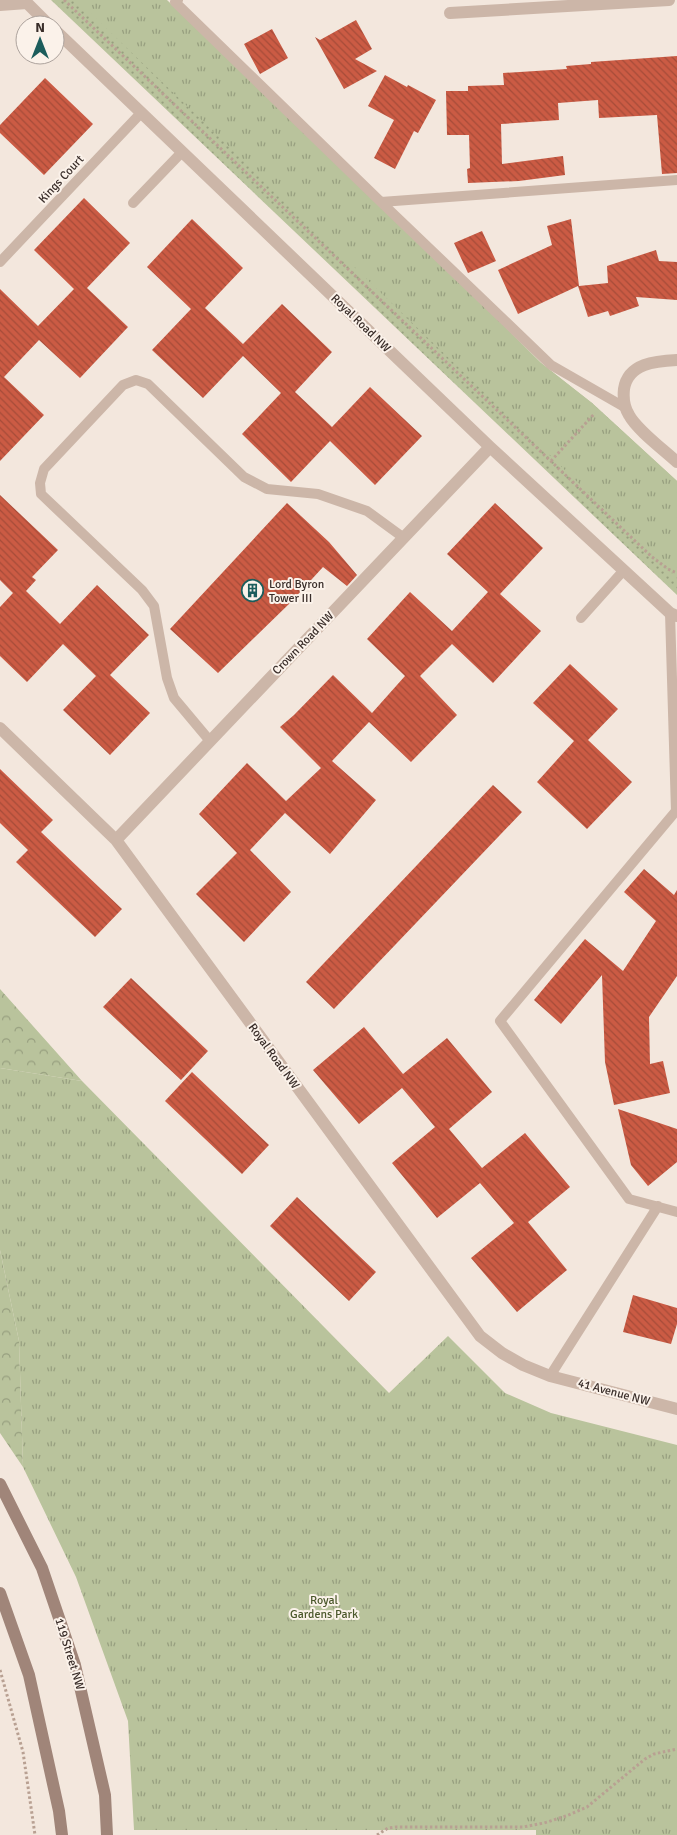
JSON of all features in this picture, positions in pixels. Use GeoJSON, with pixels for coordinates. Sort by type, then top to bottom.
{"type":"FeatureCollection","features":[{"type":"Feature","properties":{"kind":"main road","name":"119 Street NW"},"geometry":{"type":"LineString","coordinates":[[0,1484],[42,1568],[75,1665],[105,1795],[107,1835]]}},
{"type":"Feature","properties":{"kind":"main road"},"geometry":{"type":"LineString","coordinates":[[0,1594],[29,1675],[59,1811],[62,1835]]}},
{"type":"Feature","properties":{"kind":"street"},"geometry":{"type":"LineString","coordinates":[[450,13],[669,0]]}},
{"type":"Feature","properties":{"kind":"street"},"geometry":{"type":"LineString","coordinates":[[0,5],[27,3],[39,15]]}},
{"type":"Feature","properties":{"kind":"street","name":"Royal Road NW"},"geometry":{"type":"LineString","coordinates":[[65,40],[490,447],[674,615]]}},
{"type":"Feature","properties":{"kind":"street"},"geometry":{"type":"LineString","coordinates":[[677,360],[644,364],[634,370],[624,386],[623,397],[630,417],[677,462]]}},
{"type":"Feature","properties":{"kind":"street","name":"Crown Road NW"},"geometry":{"type":"LineString","coordinates":[[116,840],[490,447]]}},
{"type":"Feature","properties":{"kind":"street","name":"Royal Road NW"},"geometry":{"type":"LineString","coordinates":[[0,728],[116,840],[480,1336],[502,1354],[522,1365],[550,1376]]}},
{"type":"Feature","properties":{"kind":"street","name":"41 Avenue NW"},"geometry":{"type":"LineString","coordinates":[[550,1376],[677,1409]]}},
{"type":"Feature","properties":{"kind":"lane"},"geometry":{"type":"LineString","coordinates":[[178,0],[175,2],[551,365],[626,408]]}},
{"type":"Feature","properties":{"kind":"lane","name":"Kings Court"},"geometry":{"type":"LineString","coordinates":[[0,262],[141,113]]}},
{"type":"Feature","properties":{"kind":"lane"},"geometry":{"type":"LineString","coordinates":[[134,203],[182,152]]}},
{"type":"Feature","properties":{"kind":"lane"},"geometry":{"type":"LineString","coordinates":[[381,202],[677,180]]}},
{"type":"Feature","properties":{"kind":"lane"},"geometry":{"type":"LineString","coordinates":[[210,741],[174,698],[167,678],[154,606],[142,590],[41,494],[40,483],[44,469],[123,384],[136,380],[148,384],[244,477],[267,489],[318,494],[367,511],[404,538]]}},
{"type":"Feature","properties":{"kind":"lane"},"geometry":{"type":"LineString","coordinates":[[581,618],[624,570]]}},
{"type":"Feature","properties":{"kind":"lane"},"geometry":{"type":"LineString","coordinates":[[674,615],[676,811],[500,1021],[629,1199],[677,1212]]}},
{"type":"Feature","properties":{"kind":"lane"},"geometry":{"type":"LineString","coordinates":[[550,1376],[658,1206]]}},
{"type":"Feature","properties":{"kind":"path"},"geometry":{"type":"LineString","coordinates":[[64,0],[652,557],[677,573]]}},
{"type":"Feature","properties":{"kind":"path"},"geometry":{"type":"LineString","coordinates":[[551,461],[595,413]]}},
{"type":"Feature","properties":{"kind":"path"},"geometry":{"type":"LineString","coordinates":[[0,1670],[23,1752],[36,1835]]}},
{"type":"Feature","properties":{"kind":"path"},"geometry":{"type":"LineString","coordinates":[[377,1835],[388,1828],[396,1827],[522,1827],[544,1823],[566,1816],[586,1806],[645,1759],[654,1754],[677,1748]]}},
{"type":"Feature","properties":{"kind":"green space"},"geometry":{"type":"Polygon","coordinates":[[[51,0],[153,0],[541,363],[592,403],[677,481],[677,595],[51,0]]]}},
{"type":"Feature","properties":{"kind":"green space"},"geometry":{"type":"Polygon","coordinates":[[[77,0],[167,0],[381,202],[541,363],[592,403],[677,481],[677,578],[77,0]]]}},
{"type":"Feature","properties":{"kind":"green space"},"geometry":{"type":"Polygon","coordinates":[[[0,989],[82,1081],[0,1068],[0,989]]]}},
{"type":"Feature","properties":{"kind":"green space","name":"Royal Gardens Park"},"geometry":{"type":"Polygon","coordinates":[[[0,1068],[82,1081],[389,1393],[448,1336],[505,1393],[551,1413],[677,1445],[677,1835],[536,1835],[536,1830],[134,1830],[128,1721],[76,1577],[23,1467],[19,1341],[0,1250],[0,1068]]]}},
{"type":"Feature","properties":{"kind":"green space"},"geometry":{"type":"Polygon","coordinates":[[[0,1250],[19,1341],[23,1467],[0,1433],[0,1250]]]}},
{"type":"Feature","properties":{"kind":"building"},"geometry":{"type":"Polygon","coordinates":[[[356,20],[372,49],[355,59],[377,71],[344,89],[315,37],[320,40],[356,20]]]}},
{"type":"Feature","properties":{"kind":"building"},"geometry":{"type":"Polygon","coordinates":[[[272,29],[288,58],[260,74],[244,44],[272,29]]]}},
{"type":"Feature","properties":{"kind":"building"},"geometry":{"type":"Polygon","coordinates":[[[677,56],[677,173],[662,174],[657,115],[599,118],[598,100],[558,103],[559,120],[501,124],[502,164],[563,156],[565,175],[519,181],[468,183],[467,169],[470,168],[469,135],[447,135],[446,91],[468,91],[468,86],[504,85],[503,73],[567,69],[566,66],[591,64],[591,62],[677,56]]]}},
{"type":"Feature","properties":{"kind":"building"},"geometry":{"type":"Polygon","coordinates":[[[385,75],[436,100],[418,133],[414,131],[395,169],[374,158],[394,120],[368,106],[385,75]]]}},
{"type":"Feature","properties":{"kind":"building"},"geometry":{"type":"Polygon","coordinates":[[[45,78],[93,124],[44,175],[0,133],[0,125],[45,78]]]}},
{"type":"Feature","properties":{"kind":"building"},"geometry":{"type":"Polygon","coordinates":[[[84,198],[130,243],[87,288],[128,327],[80,378],[39,340],[4,377],[44,415],[0,461],[0,289],[38,326],[74,289],[34,250],[84,198]]]}},
{"type":"Feature","properties":{"kind":"building"},"geometry":{"type":"Polygon","coordinates":[[[192,219],[243,268],[205,308],[243,344],[282,304],[332,352],[295,392],[332,427],[370,387],[422,436],[375,485],[330,441],[291,482],[242,434],[281,393],[243,356],[203,398],[152,350],[191,309],[147,267],[192,219]]]}},
{"type":"Feature","properties":{"kind":"building"},"geometry":{"type":"Polygon","coordinates":[[[571,219],[579,286],[608,283],[607,266],[656,250],[659,261],[677,262],[677,300],[636,297],[639,306],[610,316],[608,311],[588,317],[578,286],[518,314],[498,270],[552,245],[547,226],[571,219]]]}},
{"type":"Feature","properties":{"kind":"building"},"geometry":{"type":"Polygon","coordinates":[[[482,231],[496,261],[468,273],[454,243],[482,231]]]}},
{"type":"Feature","properties":{"kind":"building"},"geometry":{"type":"Polygon","coordinates":[[[0,495],[58,550],[32,577],[36,580],[26,591],[60,624],[97,585],[149,635],[110,675],[150,713],[110,755],[63,710],[96,676],[63,644],[27,682],[0,656],[0,607],[13,593],[0,580],[0,495]]]}},
{"type":"Feature","properties":{"kind":"building","name":"Lord Byron Tower III"},"geometry":{"type":"Polygon","coordinates":[[[287,503],[329,542],[357,575],[347,586],[323,567],[290,603],[218,673],[170,629],[287,503]]]}},
{"type":"Feature","properties":{"kind":"building"},"geometry":{"type":"Polygon","coordinates":[[[495,503],[543,548],[500,594],[541,631],[493,683],[452,644],[420,676],[457,715],[411,762],[369,722],[332,761],[376,800],[330,854],[285,813],[250,850],[291,892],[244,942],[196,894],[237,853],[199,814],[247,763],[286,801],[321,768],[280,727],[333,675],[372,713],[405,676],[367,639],[410,592],[452,631],[488,592],[447,554],[495,503]]]}},
{"type":"Feature","properties":{"kind":"building"},"geometry":{"type":"Polygon","coordinates":[[[570,664],[618,709],[588,740],[632,782],[587,829],[537,782],[574,741],[533,703],[570,664]]]}},
{"type":"Feature","properties":{"kind":"building"},"geometry":{"type":"Polygon","coordinates":[[[0,769],[53,820],[41,832],[122,909],[95,937],[16,862],[28,850],[0,823],[0,769]]]}},
{"type":"Feature","properties":{"kind":"building"},"geometry":{"type":"Polygon","coordinates":[[[493,785],[522,812],[334,1009],[306,982],[493,785]]]}},
{"type":"Feature","properties":{"kind":"building"},"geometry":{"type":"Polygon","coordinates":[[[644,869],[674,895],[677,890],[677,976],[649,1017],[650,1064],[663,1061],[670,1093],[614,1105],[605,1062],[602,975],[561,1024],[534,1000],[585,939],[623,971],[656,921],[624,892],[644,869]]]}},
{"type":"Feature","properties":{"kind":"building"},"geometry":{"type":"Polygon","coordinates":[[[131,978],[208,1051],[181,1080],[103,1007],[131,978]]]}},
{"type":"Feature","properties":{"kind":"building"},"geometry":{"type":"Polygon","coordinates":[[[364,1027],[403,1074],[447,1038],[492,1092],[449,1129],[482,1168],[525,1133],[570,1187],[528,1222],[567,1270],[517,1312],[471,1258],[514,1223],[480,1183],[437,1218],[392,1163],[435,1127],[402,1088],[359,1124],[313,1070],[364,1027]]]}},
{"type":"Feature","properties":{"kind":"building"},"geometry":{"type":"Polygon","coordinates":[[[192,1072],[269,1145],[242,1174],[165,1101],[192,1072]]]}},
{"type":"Feature","properties":{"kind":"building"},"geometry":{"type":"Polygon","coordinates":[[[618,1109],[677,1129],[677,1162],[648,1186],[631,1165],[618,1109]]]}},
{"type":"Feature","properties":{"kind":"building"},"geometry":{"type":"Polygon","coordinates":[[[297,1197],[376,1272],[349,1301],[270,1226],[297,1197]]]}},
{"type":"Feature","properties":{"kind":"building"},"geometry":{"type":"Polygon","coordinates":[[[633,1295],[677,1308],[677,1324],[671,1344],[623,1332],[633,1295]]]}},
{"type":"Feature","properties":{"kind":"place","name":"Lord Byron Tower III"},"geometry":{"type":"Point","coordinates":[253,591]}}]}
